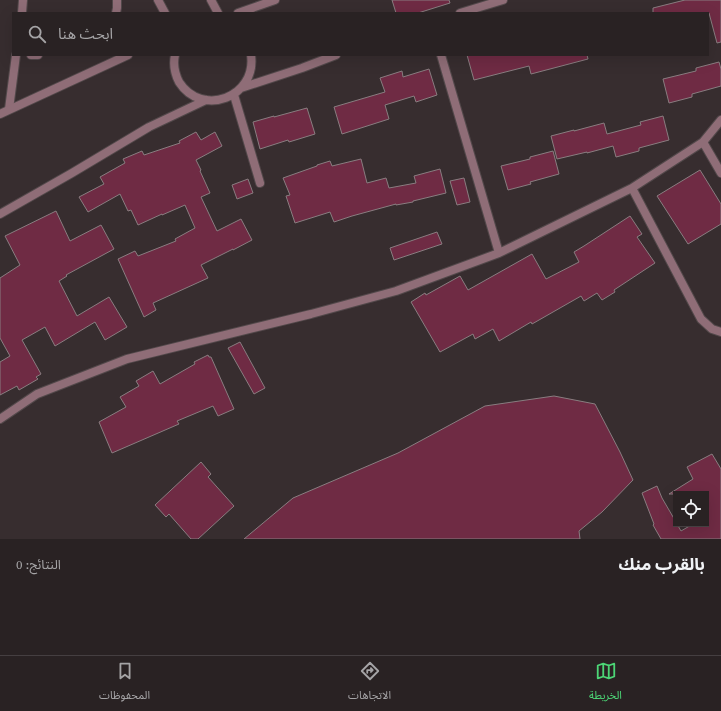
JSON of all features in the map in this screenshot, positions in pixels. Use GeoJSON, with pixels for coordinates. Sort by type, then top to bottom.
{"type":"FeatureCollection","features":[{"type":"Feature","properties":{"kind":"street"},"geometry":{"type":"LineString","coordinates":[[22,12],[23,0]]}},
{"type":"Feature","properties":{"kind":"street"},"geometry":{"type":"LineString","coordinates":[[116,12],[118,8],[117,0]]}},
{"type":"Feature","properties":{"kind":"street"},"geometry":{"type":"LineString","coordinates":[[158,0],[164,12]]}},
{"type":"Feature","properties":{"kind":"street"},"geometry":{"type":"LineString","coordinates":[[211,0],[217,12]]}},
{"type":"Feature","properties":{"kind":"street"},"geometry":{"type":"LineString","coordinates":[[241,12],[275,0]]}},
{"type":"Feature","properties":{"kind":"street"},"geometry":{"type":"LineString","coordinates":[[463,12],[503,0]]}},
{"type":"Feature","properties":{"kind":"street"},"geometry":{"type":"LineString","coordinates":[[9,109],[16,56]]}},
{"type":"Feature","properties":{"kind":"street"},"geometry":{"type":"LineString","coordinates":[[0,114],[126,56]]}},
{"type":"Feature","properties":{"kind":"street"},"geometry":{"type":"LineString","coordinates":[[174,56],[174,68],[182,86],[197,97],[206,100],[225,99],[241,88],[251,71],[251,56]]}},
{"type":"Feature","properties":{"kind":"street"},"geometry":{"type":"LineString","coordinates":[[241,88],[333,56]]}},
{"type":"Feature","properties":{"kind":"street"},"geometry":{"type":"LineString","coordinates":[[441,56],[499,253]]}},
{"type":"Feature","properties":{"kind":"street"},"geometry":{"type":"LineString","coordinates":[[234,94],[260,183]]}},
{"type":"Feature","properties":{"kind":"street"},"geometry":{"type":"LineString","coordinates":[[0,214],[149,127],[206,100]]}},
{"type":"Feature","properties":{"kind":"street"},"geometry":{"type":"LineString","coordinates":[[0,419],[36,394],[127,358],[311,314],[396,291],[499,253],[632,188],[703,142],[721,120]]}},
{"type":"Feature","properties":{"kind":"street"},"geometry":{"type":"LineString","coordinates":[[703,142],[721,172]]}},
{"type":"Feature","properties":{"kind":"street"},"geometry":{"type":"LineString","coordinates":[[632,188],[701,319],[712,329],[721,332]]}},
{"type":"Feature","properties":{"kind":"building"},"geometry":{"type":"Polygon","coordinates":[[[392,0],[449,0],[450,3],[421,12],[396,12],[392,0]]]}},
{"type":"Feature","properties":{"kind":"building"},"geometry":{"type":"Polygon","coordinates":[[[685,0],[721,0],[721,42],[717,43],[709,12],[653,12],[653,8],[685,0]]]}},
{"type":"Feature","properties":{"kind":"building"},"geometry":{"type":"Polygon","coordinates":[[[467,56],[587,56],[588,59],[531,74],[529,66],[474,80],[467,56]]]}},
{"type":"Feature","properties":{"kind":"building"},"geometry":{"type":"Polygon","coordinates":[[[719,62],[721,69],[721,86],[692,94],[692,97],[669,103],[663,79],[696,71],[696,68],[719,62]]]}},
{"type":"Feature","properties":{"kind":"building"},"geometry":{"type":"Polygon","coordinates":[[[429,69],[437,95],[416,102],[414,96],[385,105],[389,119],[342,134],[334,107],[385,92],[380,78],[402,71],[403,77],[429,69]]]}},
{"type":"Feature","properties":{"kind":"building"},"geometry":{"type":"Polygon","coordinates":[[[307,108],[315,134],[289,142],[288,140],[260,149],[253,122],[307,108]]]}},
{"type":"Feature","properties":{"kind":"building"},"geometry":{"type":"Polygon","coordinates":[[[663,116],[669,140],[639,148],[639,151],[616,157],[613,146],[557,159],[551,136],[604,123],[607,134],[641,125],[640,122],[663,116]]]}},
{"type":"Feature","properties":{"kind":"building"},"geometry":{"type":"Polygon","coordinates":[[[196,132],[201,140],[215,132],[222,146],[196,160],[210,193],[201,197],[217,231],[241,219],[252,240],[201,265],[208,278],[153,303],[156,310],[144,317],[118,259],[135,251],[138,256],[176,241],[175,239],[195,228],[185,205],[138,225],[131,210],[128,211],[120,194],[88,212],[79,197],[104,184],[100,177],[125,163],[123,159],[142,151],[144,155],[180,143],[179,141],[196,132]]]}},
{"type":"Feature","properties":{"kind":"building"},"geometry":{"type":"Polygon","coordinates":[[[553,151],[559,174],[508,190],[501,166],[530,159],[530,157],[553,151]]]}},
{"type":"Feature","properties":{"kind":"building"},"geometry":{"type":"Polygon","coordinates":[[[361,159],[367,183],[386,178],[389,188],[416,183],[414,176],[440,169],[446,193],[413,202],[396,204],[334,222],[330,212],[295,223],[286,196],[290,195],[283,178],[330,161],[332,166],[361,159]]]}},
{"type":"Feature","properties":{"kind":"building"},"geometry":{"type":"Polygon","coordinates":[[[700,170],[721,204],[721,224],[688,244],[657,196],[700,170]]]}},
{"type":"Feature","properties":{"kind":"building"},"geometry":{"type":"Polygon","coordinates":[[[464,178],[470,202],[457,205],[450,181],[464,178]]]}},
{"type":"Feature","properties":{"kind":"building"},"geometry":{"type":"Polygon","coordinates":[[[248,179],[253,193],[237,199],[232,185],[248,179]]]}},
{"type":"Feature","properties":{"kind":"building"},"geometry":{"type":"Polygon","coordinates":[[[56,211],[70,241],[101,225],[114,249],[66,275],[67,276],[59,281],[77,316],[109,297],[127,327],[105,340],[95,322],[55,346],[45,327],[22,340],[41,374],[36,377],[38,379],[19,390],[17,386],[0,395],[0,362],[10,356],[0,338],[0,278],[20,265],[5,236],[56,211]]]}},
{"type":"Feature","properties":{"kind":"building"},"geometry":{"type":"Polygon","coordinates":[[[630,216],[642,234],[637,237],[655,263],[614,290],[615,292],[602,300],[597,293],[584,301],[581,296],[532,324],[531,322],[499,341],[493,329],[475,339],[473,334],[440,352],[411,302],[425,293],[426,295],[460,276],[468,290],[532,254],[546,279],[579,262],[574,252],[630,216]]]}},
{"type":"Feature","properties":{"kind":"building"},"geometry":{"type":"Polygon","coordinates":[[[437,232],[442,244],[394,260],[390,248],[437,232]]]}},
{"type":"Feature","properties":{"kind":"building"},"geometry":{"type":"Polygon","coordinates":[[[240,342],[265,388],[254,394],[228,348],[240,342]]]}},
{"type":"Feature","properties":{"kind":"building"},"geometry":{"type":"Polygon","coordinates":[[[208,355],[211,357],[234,409],[218,416],[213,406],[177,421],[179,424],[112,453],[99,422],[126,407],[120,397],[139,386],[136,381],[153,371],[160,384],[195,364],[194,362],[208,355]]]}},
{"type":"Feature","properties":{"kind":"building"},"geometry":{"type":"Polygon","coordinates":[[[554,396],[595,404],[633,480],[602,512],[579,531],[580,539],[244,539],[293,498],[398,453],[485,406],[554,396]]]}},
{"type":"Feature","properties":{"kind":"building"},"geometry":{"type":"Polygon","coordinates":[[[712,454],[721,469],[721,539],[661,539],[653,525],[654,524],[642,493],[657,486],[673,517],[673,527],[679,527],[681,531],[688,527],[709,527],[709,491],[674,491],[693,479],[687,467],[712,454]]]}},
{"type":"Feature","properties":{"kind":"building"},"geometry":{"type":"Polygon","coordinates":[[[201,462],[211,474],[208,477],[234,506],[198,539],[191,539],[169,514],[166,517],[155,505],[201,462]]]}}]}
